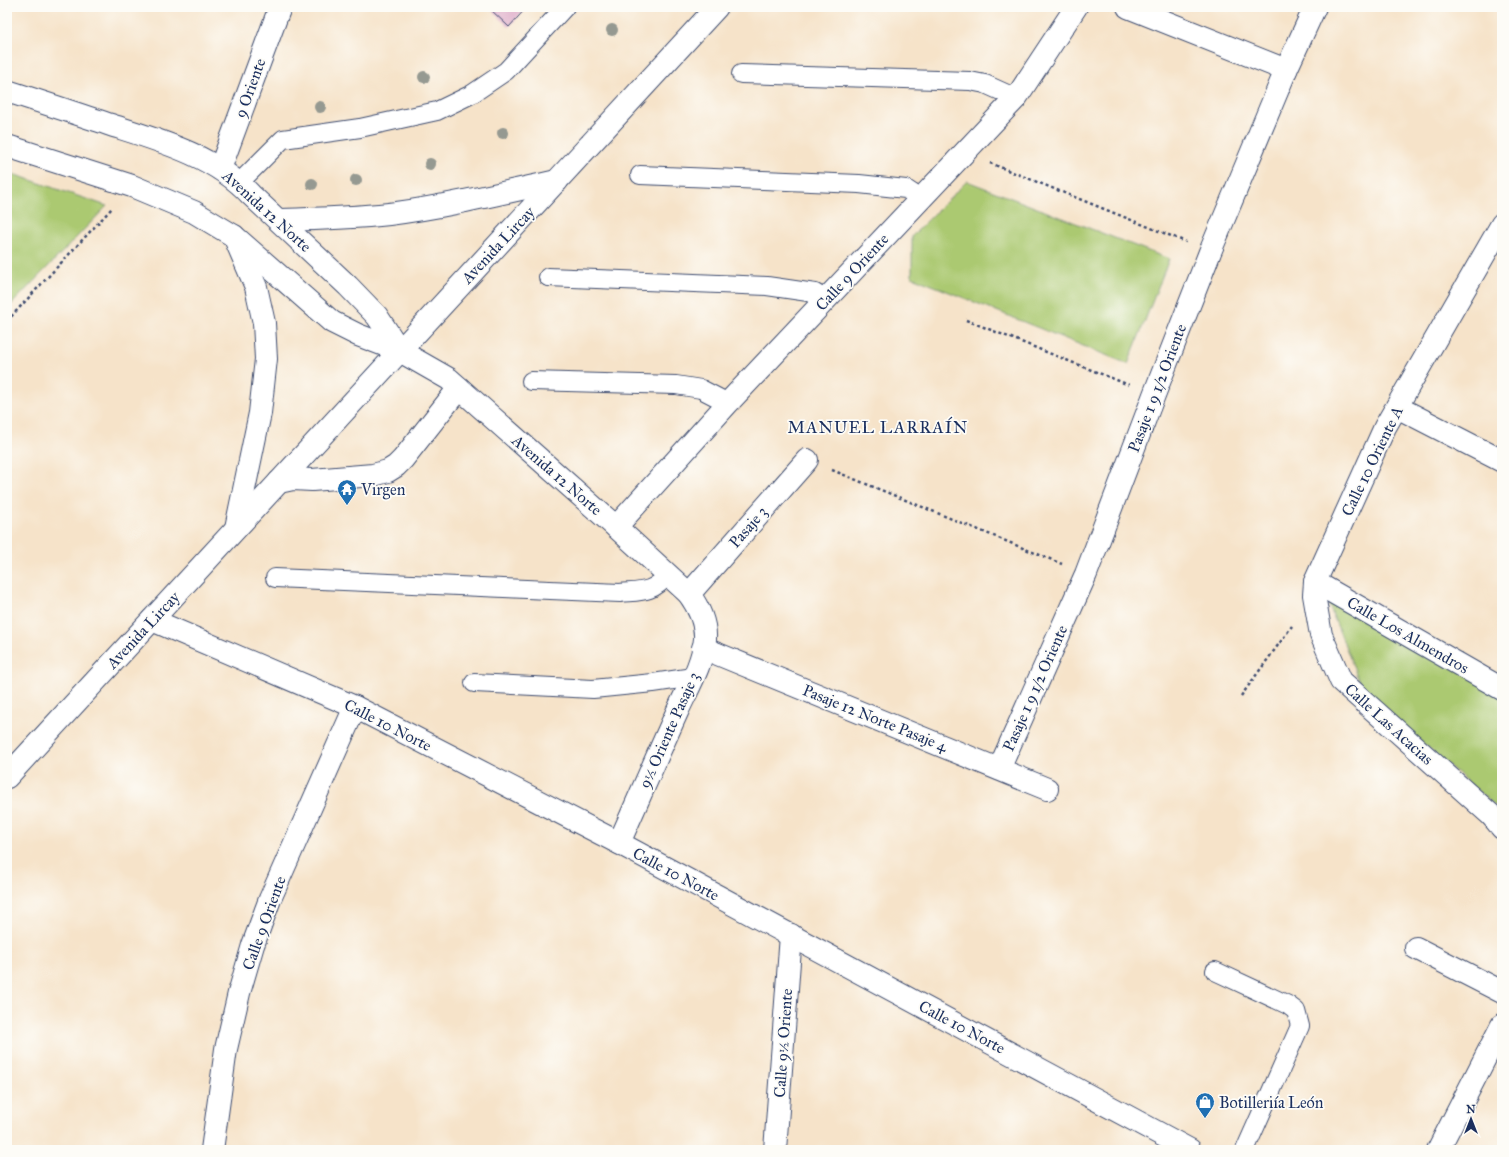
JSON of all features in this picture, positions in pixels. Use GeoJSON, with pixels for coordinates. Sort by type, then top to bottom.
{"type":"FeatureCollection","features":[{"type":"Feature","properties":{"kind":"street","name":"9 Oriente"},"geometry":{"type":"LineString","coordinates":[[220,169],[280,7]]}},
{"type":"Feature","properties":{"kind":"street","name":"Avenida Lircay"},"geometry":{"type":"LineString","coordinates":[[7,777],[717,7]]}},
{"type":"Feature","properties":{"kind":"street","name":"Calle 9 Oriente"},"geometry":{"type":"LineString","coordinates":[[616,527],[728,403],[1016,98],[1035,72],[1076,7]]}},
{"type":"Feature","properties":{"kind":"street"},"geometry":{"type":"LineString","coordinates":[[1128,7],[1286,70]]}},
{"type":"Feature","properties":{"kind":"street","name":"Pasaje 1 9 1/2 Oriente"},"geometry":{"type":"LineString","coordinates":[[1000,769],[1086,574],[1210,252],[1286,70],[1315,7]]}},
{"type":"Feature","properties":{"kind":"street","name":"Avenida 12 Norte"},"geometry":{"type":"LineString","coordinates":[[7,91],[166,142],[220,169],[240,183],[373,311],[400,351]]}},
{"type":"Feature","properties":{"kind":"street","name":"Avenida 12 Norte"},"geometry":{"type":"LineString","coordinates":[[7,146],[132,186],[194,212],[234,236],[332,322],[358,335],[400,351],[449,379],[680,585],[689,594],[701,614]]}},
{"type":"Feature","properties":{"kind":"street"},"geometry":{"type":"LineString","coordinates":[[279,220],[323,219],[389,214],[556,181]]}},
{"type":"Feature","properties":{"kind":"street","name":"Calle 10 Oriente A"},"geometry":{"type":"LineString","coordinates":[[1315,589],[1386,427],[1502,226]]}},
{"type":"Feature","properties":{"kind":"street"},"geometry":{"type":"LineString","coordinates":[[234,236],[256,287],[264,323],[266,359],[260,413],[236,528]]}},
{"type":"Feature","properties":{"kind":"street"},"geometry":{"type":"LineString","coordinates":[[279,482],[293,479],[312,480],[373,475],[388,471],[403,459],[459,388]]}},
{"type":"Feature","properties":{"kind":"street"},"geometry":{"type":"LineString","coordinates":[[1397,407],[1502,461]]}},
{"type":"Feature","properties":{"kind":"street","name":"Pasaje 3"},"geometry":{"type":"LineString","coordinates":[[689,594],[807,460]]}},
{"type":"Feature","properties":{"kind":"street","name":"Calle Los Almendros"},"geometry":{"type":"LineString","coordinates":[[1315,589],[1502,689]]}},
{"type":"Feature","properties":{"kind":"street","name":"Calle Las Acacias"},"geometry":{"type":"LineString","coordinates":[[1315,589],[1321,635],[1341,682],[1491,815],[1502,828]]}},
{"type":"Feature","properties":{"kind":"street","name":"9½ Oriente Pasaje 3"},"geometry":{"type":"LineString","coordinates":[[619,843],[693,677],[704,648],[705,631],[701,614]]}},
{"type":"Feature","properties":{"kind":"street","name":"Calle 10 Norte"},"geometry":{"type":"LineString","coordinates":[[152,620],[355,707],[619,843],[1190,1150]]}},
{"type":"Feature","properties":{"kind":"street","name":"Pasaje 12 Norte Pasaje 4"},"geometry":{"type":"LineString","coordinates":[[704,648],[1047,789]]}},
{"type":"Feature","properties":{"kind":"street","name":"Calle 9 Oriente"},"geometry":{"type":"LineString","coordinates":[[212,1150],[226,1049],[239,993],[253,945],[270,899],[355,707]]}},
{"type":"Feature","properties":{"kind":"street","name":"Calle 9½ Oriente"},"geometry":{"type":"LineString","coordinates":[[775,1150],[791,935]]}},
{"type":"Feature","properties":{"kind":"street"},"geometry":{"type":"LineString","coordinates":[[1416,948],[1502,992]]}},
{"type":"Feature","properties":{"kind":"street"},"geometry":{"type":"LineString","coordinates":[[1438,1150],[1502,1025]]}},
{"type":"Feature","properties":{"kind":"lane"},"geometry":{"type":"LineString","coordinates":[[240,183],[283,139],[360,128],[437,111],[472,94],[506,71],[565,7]]}},
{"type":"Feature","properties":{"kind":"lane"},"geometry":{"type":"LineString","coordinates":[[741,74],[970,81],[985,84],[1016,98]]}},
{"type":"Feature","properties":{"kind":"lane"},"geometry":{"type":"LineString","coordinates":[[640,175],[859,184],[906,189],[922,199]]}},
{"type":"Feature","properties":{"kind":"lane"},"geometry":{"type":"LineString","coordinates":[[548,276],[767,286],[814,293],[826,300]]}},
{"type":"Feature","properties":{"kind":"lane"},"geometry":{"type":"LineString","coordinates":[[530,381],[682,386],[701,389],[728,403]]}},
{"type":"Feature","properties":{"kind":"lane"},"geometry":{"type":"LineString","coordinates":[[275,578],[620,593],[649,590],[660,584],[668,575]]}},
{"type":"Feature","properties":{"kind":"lane"},"geometry":{"type":"LineString","coordinates":[[474,684],[593,688],[653,684],[693,677]]}},
{"type":"Feature","properties":{"kind":"lane"},"geometry":{"type":"LineString","coordinates":[[1215,971],[1288,1005],[1296,1011],[1300,1026],[1245,1150]]}},
{"type":"Feature","properties":{"kind":"path"},"geometry":{"type":"LineString","coordinates":[[964,152],[1210,252]]}},
{"type":"Feature","properties":{"kind":"path"},"geometry":{"type":"LineString","coordinates":[[7,321],[132,186]]}},
{"type":"Feature","properties":{"kind":"path"},"geometry":{"type":"LineString","coordinates":[[966,320],[1154,395]]}},
{"type":"Feature","properties":{"kind":"path"},"geometry":{"type":"LineString","coordinates":[[807,460],[1086,574]]}},
{"type":"Feature","properties":{"kind":"path"},"geometry":{"type":"LineString","coordinates":[[1241,696],[1315,589]]}},
{"type":"Feature","properties":{"kind":"green space"},"geometry":{"type":"Polygon","coordinates":[[[7,172],[107,206],[7,309],[7,172]]]}},
{"type":"Feature","properties":{"kind":"green space"},"geometry":{"type":"Polygon","coordinates":[[[967,181],[1169,259],[1128,364],[912,277],[912,236],[967,181]]]}},
{"type":"Feature","properties":{"kind":"green space"},"geometry":{"type":"Polygon","coordinates":[[[1325,595],[1502,689],[1502,812],[1363,691],[1325,595]]]}},
{"type":"Feature","properties":{"kind":"building"},"geometry":{"type":"Polygon","coordinates":[[[488,7],[527,7],[509,27],[488,7]]]}},
{"type":"Feature","properties":{"kind":"place","name":"Virgen"},"geometry":{"type":"Point","coordinates":[347,506]}},
{"type":"Feature","properties":{"kind":"place","name":"Botilleriía León"},"geometry":{"type":"Point","coordinates":[1205,1119]}},
{"type":"Feature","properties":{"kind":"district","name":"MANUEL LARRAÍN"},"geometry":{"type":"Point","coordinates":[878,427]}}]}
